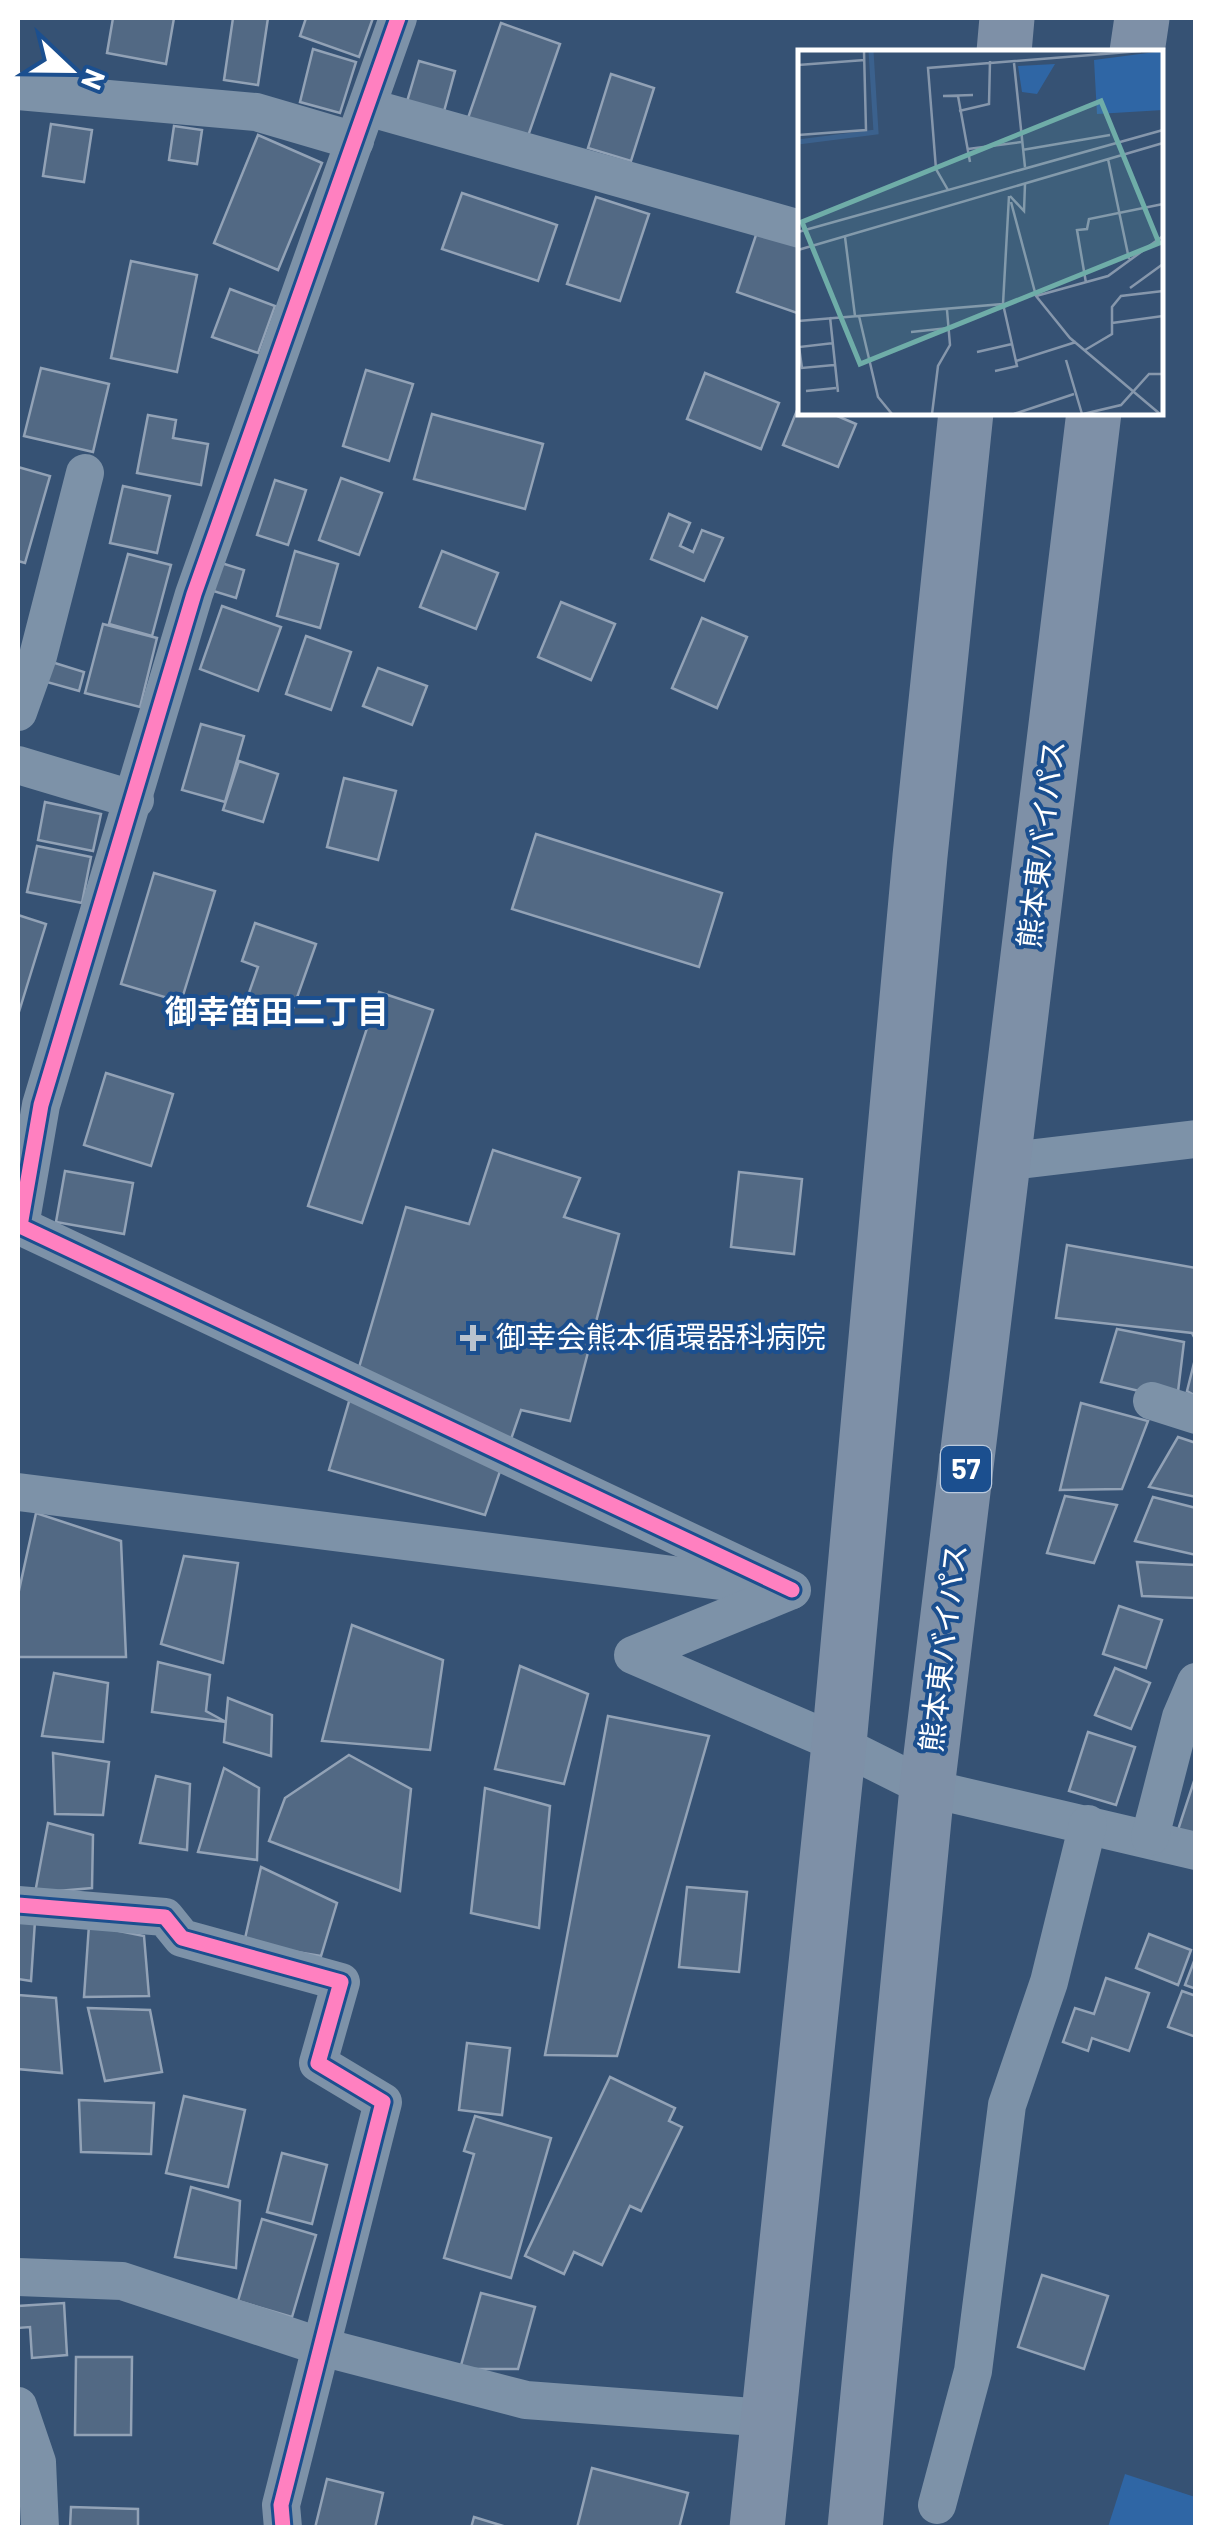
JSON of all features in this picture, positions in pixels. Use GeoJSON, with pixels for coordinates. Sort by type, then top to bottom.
{"type":"FeatureCollection","features":[{"type":"Feature","properties":{"kind":"highway"},"geometry":{"type":"LineString","coordinates":[[1004,50],[1007,18]]}},
{"type":"Feature","properties":{"kind":"highway"},"geometry":{"type":"LineString","coordinates":[[1137,50],[1142,18]]}},
{"type":"Feature","properties":{"kind":"highway"},"geometry":{"type":"LineString","coordinates":[[757,2528],[839,1744],[920,856],[966,415]]}},
{"type":"Feature","properties":{"kind":"highway","name":"熊本東バイパス"},"geometry":{"type":"LineString","coordinates":[[855,2528],[927,1788],[1094,415]]}},
{"type":"Feature","properties":{"kind":"street"},"geometry":{"type":"LineString","coordinates":[[398,18],[194,594],[41,1105],[19,1226],[792,1590]]}},
{"type":"Feature","properties":{"kind":"street"},"geometry":{"type":"LineString","coordinates":[[18,91],[361,124],[570,161],[798,228]]}},
{"type":"Feature","properties":{"kind":"street"},"geometry":{"type":"LineString","coordinates":[[18,712],[38,656],[85,474]]}},
{"type":"Feature","properties":{"kind":"street"},"geometry":{"type":"LineString","coordinates":[[18,765],[135,800]]}},
{"type":"Feature","properties":{"kind":"street"},"geometry":{"type":"LineString","coordinates":[[1003,1162],[1196,1138]]}},
{"type":"Feature","properties":{"kind":"street"},"geometry":{"type":"LineString","coordinates":[[1152,1401],[1196,1415]]}},
{"type":"Feature","properties":{"kind":"street"},"geometry":{"type":"LineString","coordinates":[[18,1492],[792,1590]]}},
{"type":"Feature","properties":{"kind":"street"},"geometry":{"type":"LineString","coordinates":[[792,1590],[633,1655],[839,1744],[927,1788],[1150,1837],[1196,1851]]}},
{"type":"Feature","properties":{"kind":"street"},"geometry":{"type":"LineString","coordinates":[[1150,1837],[1181,1717],[1196,1682]]}},
{"type":"Feature","properties":{"kind":"street"},"geometry":{"type":"LineString","coordinates":[[937,2505],[972,2371],[1007,2106],[1049,1982],[1088,1824]]}},
{"type":"Feature","properties":{"kind":"street"},"geometry":{"type":"LineString","coordinates":[[18,1905],[166,1917],[182,1938],[341,1982],[318,2063],[382,2102],[280,2504],[283,2528]]}},
{"type":"Feature","properties":{"kind":"street"},"geometry":{"type":"LineString","coordinates":[[18,2277],[122,2281],[322,2348],[526,2400],[768,2418]]}},
{"type":"Feature","properties":{"kind":"street"},"geometry":{"type":"LineString","coordinates":[[18,2406],[37,2462],[40,2528]]}},
{"type":"Feature","properties":{"kind":"shaded area"},"geometry":{"type":"Polygon","coordinates":[[[1125,2474],[1195,2497],[1195,2527],[1108,2527],[1125,2474]]]}},
{"type":"Feature","properties":{"kind":"building"},"geometry":{"type":"Polygon","coordinates":[[[113,18],[174,18],[166,64],[107,53],[113,18]]]}},
{"type":"Feature","properties":{"kind":"building"},"geometry":{"type":"Polygon","coordinates":[[[233,18],[268,18],[258,85],[224,80],[233,18]]]}},
{"type":"Feature","properties":{"kind":"building"},"geometry":{"type":"Polygon","coordinates":[[[306,18],[373,18],[359,57],[300,36],[306,18]]]}},
{"type":"Feature","properties":{"kind":"building"},"geometry":{"type":"Polygon","coordinates":[[[501,23],[560,44],[527,139],[468,118],[501,23]]]}},
{"type":"Feature","properties":{"kind":"building"},"geometry":{"type":"Polygon","coordinates":[[[313,49],[356,62],[340,113],[300,102],[313,49]]]}},
{"type":"Feature","properties":{"kind":"building"},"geometry":{"type":"Polygon","coordinates":[[[419,61],[455,71],[443,115],[406,105],[419,61]]]}},
{"type":"Feature","properties":{"kind":"building"},"geometry":{"type":"Polygon","coordinates":[[[611,74],[654,88],[631,161],[588,148],[611,74]]]}},
{"type":"Feature","properties":{"kind":"building"},"geometry":{"type":"Polygon","coordinates":[[[51,124],[92,130],[84,182],[43,176],[51,124]]]}},
{"type":"Feature","properties":{"kind":"building"},"geometry":{"type":"Polygon","coordinates":[[[174,126],[202,130],[197,164],[169,160],[174,126]]]}},
{"type":"Feature","properties":{"kind":"building"},"geometry":{"type":"Polygon","coordinates":[[[258,135],[322,163],[278,270],[214,243],[258,135]]]}},
{"type":"Feature","properties":{"kind":"building"},"geometry":{"type":"Polygon","coordinates":[[[462,193],[557,225],[538,281],[442,249],[462,193]]]}},
{"type":"Feature","properties":{"kind":"building"},"geometry":{"type":"Polygon","coordinates":[[[596,197],[649,214],[620,301],[567,284],[596,197]]]}},
{"type":"Feature","properties":{"kind":"building"},"geometry":{"type":"Polygon","coordinates":[[[757,232],[798,246],[798,313],[737,292],[757,232]]]}},
{"type":"Feature","properties":{"kind":"building"},"geometry":{"type":"Polygon","coordinates":[[[131,261],[197,275],[177,372],[111,358],[131,261]]]}},
{"type":"Feature","properties":{"kind":"building"},"geometry":{"type":"Polygon","coordinates":[[[230,289],[275,306],[258,353],[212,337],[230,289]]]}},
{"type":"Feature","properties":{"kind":"building"},"geometry":{"type":"Polygon","coordinates":[[[41,368],[109,384],[93,452],[24,436],[41,368]]]}},
{"type":"Feature","properties":{"kind":"building"},"geometry":{"type":"Polygon","coordinates":[[[366,370],[413,384],[389,461],[343,446],[366,370]]]}},
{"type":"Feature","properties":{"kind":"building"},"geometry":{"type":"Polygon","coordinates":[[[705,373],[779,403],[761,449],[687,419],[705,373]]]}},
{"type":"Feature","properties":{"kind":"building"},"geometry":{"type":"Polygon","coordinates":[[[798,408],[798,415],[835,415],[856,424],[838,467],[783,445],[798,408]]]}},
{"type":"Feature","properties":{"kind":"building"},"geometry":{"type":"Polygon","coordinates":[[[432,414],[543,444],[525,509],[414,479],[432,414]]]}},
{"type":"Feature","properties":{"kind":"building"},"geometry":{"type":"Polygon","coordinates":[[[148,415],[176,420],[173,438],[208,444],[201,485],[137,473],[148,415]]]}},
{"type":"Feature","properties":{"kind":"building"},"geometry":{"type":"Polygon","coordinates":[[[18,467],[50,476],[25,563],[18,561],[18,467]]]}},
{"type":"Feature","properties":{"kind":"building"},"geometry":{"type":"Polygon","coordinates":[[[341,478],[382,493],[359,555],[319,540],[341,478]]]}},
{"type":"Feature","properties":{"kind":"building"},"geometry":{"type":"Polygon","coordinates":[[[275,480],[306,490],[288,545],[257,535],[275,480]]]}},
{"type":"Feature","properties":{"kind":"building"},"geometry":{"type":"Polygon","coordinates":[[[123,486],[170,496],[157,553],[110,543],[123,486]]]}},
{"type":"Feature","properties":{"kind":"building"},"geometry":{"type":"Polygon","coordinates":[[[669,514],[690,523],[680,546],[693,552],[702,530],[723,538],[704,581],[651,559],[669,514]]]}},
{"type":"Feature","properties":{"kind":"building"},"geometry":{"type":"Polygon","coordinates":[[[295,551],[338,564],[320,628],[277,616],[295,551]]]}},
{"type":"Feature","properties":{"kind":"building"},"geometry":{"type":"Polygon","coordinates":[[[442,551],[498,573],[476,629],[420,607],[442,551]]]}},
{"type":"Feature","properties":{"kind":"building"},"geometry":{"type":"Polygon","coordinates":[[[128,554],[171,565],[152,636],[109,624],[128,554]]]}},
{"type":"Feature","properties":{"kind":"building"},"geometry":{"type":"Polygon","coordinates":[[[218,562],[244,570],[236,598],[210,590],[218,562]]]}},
{"type":"Feature","properties":{"kind":"building"},"geometry":{"type":"Polygon","coordinates":[[[561,602],[615,624],[591,680],[538,657],[561,602]]]}},
{"type":"Feature","properties":{"kind":"building"},"geometry":{"type":"Polygon","coordinates":[[[222,606],[281,627],[258,691],[200,669],[222,606]]]}},
{"type":"Feature","properties":{"kind":"building"},"geometry":{"type":"Polygon","coordinates":[[[702,618],[747,637],[717,708],[672,688],[702,618]]]}},
{"type":"Feature","properties":{"kind":"building"},"geometry":{"type":"Polygon","coordinates":[[[103,624],[157,638],[140,707],[85,693],[103,624]]]}},
{"type":"Feature","properties":{"kind":"building"},"geometry":{"type":"Polygon","coordinates":[[[306,636],[351,652],[331,710],[286,694],[306,636]]]}},
{"type":"Feature","properties":{"kind":"building"},"geometry":{"type":"Polygon","coordinates":[[[42,659],[84,672],[79,691],[36,679],[42,659]]]}},
{"type":"Feature","properties":{"kind":"building"},"geometry":{"type":"Polygon","coordinates":[[[378,668],[427,686],[412,725],[363,706],[378,668]]]}},
{"type":"Feature","properties":{"kind":"building"},"geometry":{"type":"Polygon","coordinates":[[[201,724],[244,736],[225,802],[182,790],[201,724]]]}},
{"type":"Feature","properties":{"kind":"building"},"geometry":{"type":"Polygon","coordinates":[[[239,761],[278,774],[263,822],[223,810],[239,761]]]}},
{"type":"Feature","properties":{"kind":"building"},"geometry":{"type":"Polygon","coordinates":[[[344,778],[396,791],[378,860],[327,847],[344,778]]]}},
{"type":"Feature","properties":{"kind":"building"},"geometry":{"type":"Polygon","coordinates":[[[45,802],[101,814],[93,851],[38,840],[45,802]]]}},
{"type":"Feature","properties":{"kind":"building"},"geometry":{"type":"Polygon","coordinates":[[[536,834],[722,893],[699,967],[512,909],[536,834]]]}},
{"type":"Feature","properties":{"kind":"building"},"geometry":{"type":"Polygon","coordinates":[[[37,846],[91,857],[82,903],[27,892],[37,846]]]}},
{"type":"Feature","properties":{"kind":"building"},"geometry":{"type":"Polygon","coordinates":[[[154,873],[215,891],[181,1002],[121,984],[154,873]]]}},
{"type":"Feature","properties":{"kind":"building"},"geometry":{"type":"Polygon","coordinates":[[[18,915],[46,924],[18,1015],[18,915]]]}},
{"type":"Feature","properties":{"kind":"building"},"geometry":{"type":"Polygon","coordinates":[[[255,923],[316,944],[289,1020],[245,1004],[258,967],[242,961],[255,923]]]}},
{"type":"Feature","properties":{"kind":"building"},"geometry":{"type":"Polygon","coordinates":[[[379,992],[433,1010],[362,1223],[308,1206],[379,992]]]}},
{"type":"Feature","properties":{"kind":"building"},"geometry":{"type":"Polygon","coordinates":[[[106,1073],[173,1094],[151,1166],[84,1145],[106,1073]]]}},
{"type":"Feature","properties":{"kind":"building"},"geometry":{"type":"Polygon","coordinates":[[[493,1150],[580,1178],[564,1217],[619,1234],[570,1421],[521,1410],[485,1515],[329,1470],[406,1207],[469,1224],[493,1150]]]}},
{"type":"Feature","properties":{"kind":"building"},"geometry":{"type":"Polygon","coordinates":[[[65,1171],[133,1183],[124,1234],[56,1222],[65,1171]]]}},
{"type":"Feature","properties":{"kind":"building"},"geometry":{"type":"Polygon","coordinates":[[[739,1172],[802,1179],[794,1254],[731,1247],[739,1172]]]}},
{"type":"Feature","properties":{"kind":"building"},"geometry":{"type":"Polygon","coordinates":[[[1067,1245],[1196,1268],[1196,1341],[1192,1333],[1056,1318],[1067,1245]]]}},
{"type":"Feature","properties":{"kind":"building"},"geometry":{"type":"Polygon","coordinates":[[[1117,1329],[1184,1342],[1177,1400],[1101,1382],[1117,1329]]]}},
{"type":"Feature","properties":{"kind":"building"},"geometry":{"type":"Polygon","coordinates":[[[1196,1355],[1196,1396],[1187,1391],[1196,1355]]]}},
{"type":"Feature","properties":{"kind":"building"},"geometry":{"type":"Polygon","coordinates":[[[1081,1403],[1148,1421],[1122,1489],[1060,1490],[1081,1403]]]}},
{"type":"Feature","properties":{"kind":"building"},"geometry":{"type":"Polygon","coordinates":[[[1178,1437],[1196,1443],[1196,1497],[1149,1487],[1178,1437]]]}},
{"type":"Feature","properties":{"kind":"building"},"geometry":{"type":"Polygon","coordinates":[[[1065,1496],[1117,1505],[1094,1563],[1047,1553],[1065,1496]]]}},
{"type":"Feature","properties":{"kind":"building"},"geometry":{"type":"Polygon","coordinates":[[[1153,1497],[1196,1508],[1196,1555],[1135,1541],[1153,1497]]]}},
{"type":"Feature","properties":{"kind":"building"},"geometry":{"type":"Polygon","coordinates":[[[36,1513],[121,1541],[126,1657],[18,1657],[18,1595],[36,1513]]]}},
{"type":"Feature","properties":{"kind":"building"},"geometry":{"type":"Polygon","coordinates":[[[184,1556],[238,1563],[223,1663],[161,1644],[184,1556]]]}},
{"type":"Feature","properties":{"kind":"building"},"geometry":{"type":"Polygon","coordinates":[[[1137,1562],[1196,1565],[1196,1598],[1142,1596],[1137,1562]]]}},
{"type":"Feature","properties":{"kind":"building"},"geometry":{"type":"Polygon","coordinates":[[[1119,1606],[1162,1620],[1146,1668],[1103,1654],[1119,1606]]]}},
{"type":"Feature","properties":{"kind":"building"},"geometry":{"type":"Polygon","coordinates":[[[352,1625],[443,1660],[430,1750],[322,1741],[352,1625]]]}},
{"type":"Feature","properties":{"kind":"building"},"geometry":{"type":"Polygon","coordinates":[[[158,1662],[210,1675],[206,1711],[226,1722],[152,1712],[158,1662]]]}},
{"type":"Feature","properties":{"kind":"building"},"geometry":{"type":"Polygon","coordinates":[[[520,1666],[588,1694],[564,1784],[495,1769],[520,1666]]]}},
{"type":"Feature","properties":{"kind":"building"},"geometry":{"type":"Polygon","coordinates":[[[1115,1668],[1150,1683],[1131,1729],[1095,1715],[1115,1668]]]}},
{"type":"Feature","properties":{"kind":"building"},"geometry":{"type":"Polygon","coordinates":[[[54,1673],[108,1683],[103,1742],[42,1736],[54,1673]]]}},
{"type":"Feature","properties":{"kind":"building"},"geometry":{"type":"Polygon","coordinates":[[[228,1698],[272,1715],[271,1756],[224,1742],[228,1698]]]}},
{"type":"Feature","properties":{"kind":"building"},"geometry":{"type":"Polygon","coordinates":[[[608,1716],[709,1736],[617,2056],[545,2055],[608,1716]]]}},
{"type":"Feature","properties":{"kind":"building"},"geometry":{"type":"Polygon","coordinates":[[[1088,1732],[1135,1747],[1116,1805],[1069,1791],[1088,1732]]]}},
{"type":"Feature","properties":{"kind":"building"},"geometry":{"type":"Polygon","coordinates":[[[53,1753],[109,1762],[103,1815],[55,1814],[53,1753]]]}},
{"type":"Feature","properties":{"kind":"building"},"geometry":{"type":"Polygon","coordinates":[[[349,1755],[411,1789],[400,1891],[269,1841],[285,1798],[349,1755]]]}},
{"type":"Feature","properties":{"kind":"building"},"geometry":{"type":"Polygon","coordinates":[[[224,1768],[259,1788],[257,1860],[198,1852],[224,1768]]]}},
{"type":"Feature","properties":{"kind":"building"},"geometry":{"type":"Polygon","coordinates":[[[1196,1775],[1196,1839],[1177,1833],[1196,1775]]]}},
{"type":"Feature","properties":{"kind":"building"},"geometry":{"type":"Polygon","coordinates":[[[156,1776],[190,1784],[187,1850],[140,1843],[156,1776]]]}},
{"type":"Feature","properties":{"kind":"building"},"geometry":{"type":"Polygon","coordinates":[[[485,1788],[550,1806],[539,1928],[471,1913],[485,1788]]]}},
{"type":"Feature","properties":{"kind":"building"},"geometry":{"type":"Polygon","coordinates":[[[48,1823],[93,1835],[92,1888],[35,1893],[48,1823]]]}},
{"type":"Feature","properties":{"kind":"building"},"geometry":{"type":"Polygon","coordinates":[[[261,1867],[337,1903],[321,1956],[244,1943],[261,1867]]]}},
{"type":"Feature","properties":{"kind":"building"},"geometry":{"type":"Polygon","coordinates":[[[687,1887],[747,1892],[739,1972],[679,1967],[687,1887]]]}},
{"type":"Feature","properties":{"kind":"building"},"geometry":{"type":"Polygon","coordinates":[[[18,1920],[35,1921],[31,1981],[18,1979],[18,1920]]]}},
{"type":"Feature","properties":{"kind":"building"},"geometry":{"type":"Polygon","coordinates":[[[89,1925],[144,1936],[149,1996],[84,1997],[89,1925]]]}},
{"type":"Feature","properties":{"kind":"building"},"geometry":{"type":"Polygon","coordinates":[[[1149,1934],[1191,1950],[1178,1985],[1136,1968],[1149,1934]]]}},
{"type":"Feature","properties":{"kind":"building"},"geometry":{"type":"Polygon","coordinates":[[[1196,1956],[1196,1989],[1185,1985],[1196,1956]]]}},
{"type":"Feature","properties":{"kind":"building"},"geometry":{"type":"Polygon","coordinates":[[[1106,1978],[1149,1993],[1129,2051],[1092,2038],[1088,2051],[1063,2042],[1075,2008],[1094,2014],[1106,1978]]]}},
{"type":"Feature","properties":{"kind":"building"},"geometry":{"type":"Polygon","coordinates":[[[1182,1991],[1196,1996],[1196,2037],[1168,2027],[1182,1991]]]}},
{"type":"Feature","properties":{"kind":"building"},"geometry":{"type":"Polygon","coordinates":[[[18,1995],[56,1998],[62,2073],[18,2069],[18,1995]]]}},
{"type":"Feature","properties":{"kind":"building"},"geometry":{"type":"Polygon","coordinates":[[[88,2008],[150,2010],[162,2072],[105,2081],[88,2008]]]}},
{"type":"Feature","properties":{"kind":"building"},"geometry":{"type":"Polygon","coordinates":[[[467,2043],[510,2048],[502,2115],[459,2110],[467,2043]]]}},
{"type":"Feature","properties":{"kind":"building"},"geometry":{"type":"Polygon","coordinates":[[[610,2077],[675,2108],[669,2121],[682,2127],[641,2211],[630,2206],[602,2265],[574,2252],[564,2274],[525,2256],[610,2077]]]}},
{"type":"Feature","properties":{"kind":"building"},"geometry":{"type":"Polygon","coordinates":[[[184,2096],[245,2110],[228,2187],[166,2173],[184,2096]]]}},
{"type":"Feature","properties":{"kind":"building"},"geometry":{"type":"Polygon","coordinates":[[[79,2100],[154,2103],[151,2154],[81,2152],[79,2100]]]}},
{"type":"Feature","properties":{"kind":"building"},"geometry":{"type":"Polygon","coordinates":[[[475,2116],[551,2138],[511,2278],[444,2258],[474,2154],[464,2151],[475,2116]]]}},
{"type":"Feature","properties":{"kind":"building"},"geometry":{"type":"Polygon","coordinates":[[[282,2153],[327,2165],[312,2224],[267,2212],[282,2153]]]}},
{"type":"Feature","properties":{"kind":"building"},"geometry":{"type":"Polygon","coordinates":[[[191,2187],[240,2201],[236,2268],[175,2257],[191,2187]]]}},
{"type":"Feature","properties":{"kind":"building"},"geometry":{"type":"Polygon","coordinates":[[[262,2219],[316,2235],[292,2317],[238,2301],[262,2219]]]}},
{"type":"Feature","properties":{"kind":"building"},"geometry":{"type":"Polygon","coordinates":[[[1042,2275],[1108,2296],[1084,2369],[1018,2347],[1042,2275]]]}},
{"type":"Feature","properties":{"kind":"building"},"geometry":{"type":"Polygon","coordinates":[[[481,2293],[535,2307],[518,2369],[460,2369],[481,2293]]]}},
{"type":"Feature","properties":{"kind":"building"},"geometry":{"type":"Polygon","coordinates":[[[64,2303],[67,2355],[32,2358],[30,2327],[18,2328],[18,2306],[64,2303]]]}},
{"type":"Feature","properties":{"kind":"building"},"geometry":{"type":"Polygon","coordinates":[[[76,2357],[132,2357],[131,2435],[75,2435],[76,2357]]]}},
{"type":"Feature","properties":{"kind":"building"},"geometry":{"type":"Polygon","coordinates":[[[592,2468],[688,2493],[679,2528],[577,2528],[592,2468]]]}},
{"type":"Feature","properties":{"kind":"building"},"geometry":{"type":"Polygon","coordinates":[[[327,2479],[383,2493],[375,2528],[315,2528],[327,2479]]]}},
{"type":"Feature","properties":{"kind":"building"},"geometry":{"type":"Polygon","coordinates":[[[71,2507],[138,2509],[138,2528],[70,2528],[71,2507]]]}},
{"type":"Feature","properties":{"kind":"building"},"geometry":{"type":"Polygon","coordinates":[[[474,2517],[510,2528],[471,2528],[474,2517]]]}},
{"type":"Feature","properties":{"kind":"cycle path"},"geometry":{"type":"LineString","coordinates":[[398,18],[194,594],[41,1105],[20,1226],[792,1590]]}},
{"type":"Feature","properties":{"kind":"cycle path"},"geometry":{"type":"LineString","coordinates":[[18,1905],[165,1917],[182,1938],[341,1982],[318,2063],[383,2102],[281,2505],[283,2528]]}},
{"type":"Feature","properties":{"kind":"place","name":"御幸会熊本循環器科病院"},"geometry":{"type":"Point","coordinates":[473,1338]}},
{"type":"Feature","properties":{"kind":"district","name":"御幸笛田二丁目"},"geometry":{"type":"Point","coordinates":[277,1012]}}]}
